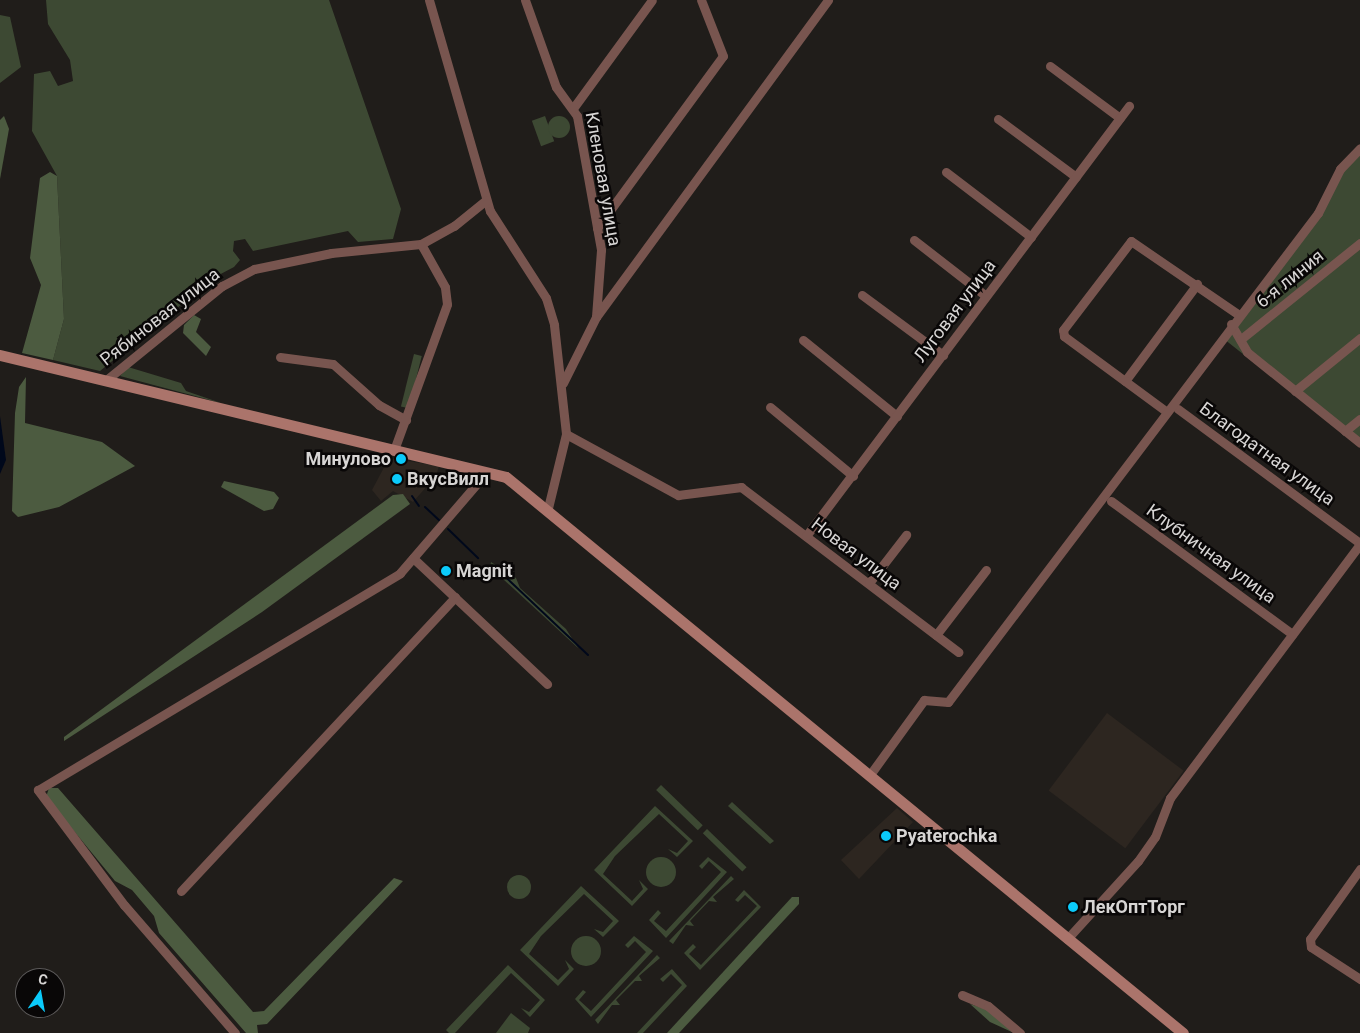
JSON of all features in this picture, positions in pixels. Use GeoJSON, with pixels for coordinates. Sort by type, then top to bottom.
{"type":"FeatureCollection","features":[{"type":"Feature","properties":{"kind":"main road"},"geometry":{"type":"LineString","coordinates":[[0,355],[506,477],[548,508],[869,776],[1183,1033]]}},
{"type":"Feature","properties":{"kind":"street"},"geometry":{"type":"LineString","coordinates":[[429,0],[486,200],[546,298],[554,325],[566,434],[548,508]]}},
{"type":"Feature","properties":{"kind":"street"},"geometry":{"type":"LineString","coordinates":[[574,107],[652,0]]}},
{"type":"Feature","properties":{"kind":"street"},"geometry":{"type":"LineString","coordinates":[[597,228],[722,56],[701,0]]}},
{"type":"Feature","properties":{"kind":"street"},"geometry":{"type":"LineString","coordinates":[[562,386],[596,317],[828,0]]}},
{"type":"Feature","properties":{"kind":"street","name":"Кленовая улица"},"geometry":{"type":"LineString","coordinates":[[529,2],[556,87],[574,107],[597,228],[601,261],[595,286],[596,317]]}},
{"type":"Feature","properties":{"kind":"street"},"geometry":{"type":"LineString","coordinates":[[1050,66],[1120,118]]}},
{"type":"Feature","properties":{"kind":"street","name":"Луговая улица"},"geometry":{"type":"LineString","coordinates":[[806,536],[853,476],[1129,106]]}},
{"type":"Feature","properties":{"kind":"street"},"geometry":{"type":"LineString","coordinates":[[998,118],[1076,177]]}},
{"type":"Feature","properties":{"kind":"street"},"geometry":{"type":"LineString","coordinates":[[869,776],[924,700],[948,702],[1231,324],[1318,213],[1340,169],[1360,148]]}},
{"type":"Feature","properties":{"kind":"street"},"geometry":{"type":"LineString","coordinates":[[946,172],[1031,237]]}},
{"type":"Feature","properties":{"kind":"street","name":"Рябиновая улица"},"geometry":{"type":"LineString","coordinates":[[105,381],[222,286],[254,269],[331,253],[421,244],[454,226],[486,200]]}},
{"type":"Feature","properties":{"kind":"street"},"geometry":{"type":"LineString","coordinates":[[914,240],[986,296]]}},
{"type":"Feature","properties":{"kind":"street"},"geometry":{"type":"LineString","coordinates":[[1166,412],[1063,333],[1127,243],[1135,242],[1197,284],[1238,315]]}},
{"type":"Feature","properties":{"kind":"street","name":"6-я линия"},"geometry":{"type":"LineString","coordinates":[[1241,339],[1360,243]]}},
{"type":"Feature","properties":{"kind":"street"},"geometry":{"type":"LineString","coordinates":[[394,450],[446,304],[444,288],[421,244]]}},
{"type":"Feature","properties":{"kind":"street"},"geometry":{"type":"LineString","coordinates":[[1125,381],[1197,284]]}},
{"type":"Feature","properties":{"kind":"street"},"geometry":{"type":"LineString","coordinates":[[862,294],[943,355]]}},
{"type":"Feature","properties":{"kind":"street"},"geometry":{"type":"LineString","coordinates":[[1231,324],[1247,352],[1360,443]]}},
{"type":"Feature","properties":{"kind":"street"},"geometry":{"type":"LineString","coordinates":[[1295,391],[1360,338]]}},
{"type":"Feature","properties":{"kind":"street"},"geometry":{"type":"LineString","coordinates":[[803,340],[897,416]]}},
{"type":"Feature","properties":{"kind":"street"},"geometry":{"type":"LineString","coordinates":[[280,357],[333,364],[378,406],[406,420]]}},
{"type":"Feature","properties":{"kind":"street"},"geometry":{"type":"LineString","coordinates":[[770,407],[853,476]]}},
{"type":"Feature","properties":{"kind":"street","name":"Благодатная улица"},"geometry":{"type":"LineString","coordinates":[[1178,409],[1360,543]]}},
{"type":"Feature","properties":{"kind":"street"},"geometry":{"type":"LineString","coordinates":[[1345,431],[1360,419]]}},
{"type":"Feature","properties":{"kind":"street","name":"Новая улица"},"geometry":{"type":"LineString","coordinates":[[566,434],[678,495],[732,485],[806,536],[958,652]]}},
{"type":"Feature","properties":{"kind":"street"},"geometry":{"type":"LineString","coordinates":[[235,1033],[124,905],[38,790],[400,573],[487,472]]}},
{"type":"Feature","properties":{"kind":"street","name":"Клубничная улица"},"geometry":{"type":"LineString","coordinates":[[1111,501],[1292,634]]}},
{"type":"Feature","properties":{"kind":"street"},"geometry":{"type":"LineString","coordinates":[[869,583],[906,535]]}},
{"type":"Feature","properties":{"kind":"street"},"geometry":{"type":"LineString","coordinates":[[1067,938],[1138,861],[1155,837],[1170,798],[1360,543]]}},
{"type":"Feature","properties":{"kind":"street"},"geometry":{"type":"LineString","coordinates":[[413,558],[547,684]]}},
{"type":"Feature","properties":{"kind":"street"},"geometry":{"type":"LineString","coordinates":[[936,635],[986,570]]}},
{"type":"Feature","properties":{"kind":"street"},"geometry":{"type":"LineString","coordinates":[[181,891],[455,597]]}},
{"type":"Feature","properties":{"kind":"street"},"geometry":{"type":"LineString","coordinates":[[1360,869],[1310,939],[1311,947],[1360,979]]}},
{"type":"Feature","properties":{"kind":"street"},"geometry":{"type":"LineString","coordinates":[[962,995],[988,1006],[1020,1033]]}},
{"type":"Feature","properties":{"kind":"shaded area"},"geometry":{"type":"Polygon","coordinates":[[[389,458],[439,466],[436,476],[413,502],[393,491],[381,501],[372,490],[389,458]]]}},
{"type":"Feature","properties":{"kind":"shaded area"},"geometry":{"type":"Polygon","coordinates":[[[1107,713],[1184,771],[1125,848],[1049,790],[1107,713]]]}},
{"type":"Feature","properties":{"kind":"shaded area"},"geometry":{"type":"Polygon","coordinates":[[[897,808],[913,822],[859,879],[841,860],[897,808]]]}},
{"type":"Feature","properties":{"kind":"green space"},"geometry":{"type":"Polygon","coordinates":[[[46,0],[329,0],[401,209],[393,239],[358,242],[348,231],[253,251],[245,239],[234,241],[233,251],[240,260],[234,267],[215,277],[100,371],[53,360],[64,319],[57,176],[32,131],[34,74],[50,71],[58,86],[73,81],[70,60],[48,24],[46,0]]]}},
{"type":"Feature","properties":{"kind":"green space"},"geometry":{"type":"Polygon","coordinates":[[[0,15],[10,17],[21,67],[0,83],[0,15]]]}},
{"type":"Feature","properties":{"kind":"green space"},"geometry":{"type":"Polygon","coordinates":[[[4,116],[9,129],[0,179],[0,120],[4,116]]]}},
{"type":"Feature","properties":{"kind":"green space"},"geometry":{"type":"Polygon","coordinates":[[[545,116],[554,141],[541,146],[532,121],[545,116]]]}},
{"type":"Feature","properties":{"kind":"green space"},"geometry":{"type":"Polygon","coordinates":[[[559,116],[569,123],[570,127],[563,137],[559,138],[549,131],[548,127],[555,117],[559,116]]]}},
{"type":"Feature","properties":{"kind":"green space"},"geometry":{"type":"Polygon","coordinates":[[[1360,151],[1360,447],[1224,339],[1320,215],[1342,171],[1360,151]]]}},
{"type":"Feature","properties":{"kind":"green space"},"geometry":{"type":"Polygon","coordinates":[[[50,172],[57,176],[64,319],[53,360],[22,353],[41,285],[30,258],[40,178],[50,172]]]}},
{"type":"Feature","properties":{"kind":"green space"},"geometry":{"type":"Polygon","coordinates":[[[194,315],[201,319],[196,332],[211,347],[206,356],[183,333],[184,325],[194,315]]]}},
{"type":"Feature","properties":{"kind":"green space"},"geometry":{"type":"Polygon","coordinates":[[[414,354],[422,356],[409,408],[401,406],[414,354]]]}},
{"type":"Feature","properties":{"kind":"green space"},"geometry":{"type":"Polygon","coordinates":[[[128,367],[181,383],[186,391],[221,403],[120,376],[128,367]]]}},
{"type":"Feature","properties":{"kind":"green space"},"geometry":{"type":"Polygon","coordinates":[[[26,377],[25,423],[102,442],[135,466],[59,507],[18,517],[12,511],[15,413],[19,387],[26,377]]]}},
{"type":"Feature","properties":{"kind":"green space"},"geometry":{"type":"Polygon","coordinates":[[[224,481],[274,492],[279,498],[273,509],[264,511],[221,487],[224,481]]]}},
{"type":"Feature","properties":{"kind":"green space"},"geometry":{"type":"Polygon","coordinates":[[[403,494],[410,504],[262,612],[64,741],[64,737],[393,495],[403,494]]]}},
{"type":"Feature","properties":{"kind":"green space"},"geometry":{"type":"Polygon","coordinates":[[[491,562],[516,578],[520,588],[566,629],[578,648],[490,567],[491,562]]]}},
{"type":"Feature","properties":{"kind":"green space"},"geometry":{"type":"Polygon","coordinates":[[[661,785],[703,825],[698,830],[656,790],[661,785]]]}},
{"type":"Feature","properties":{"kind":"green space"},"geometry":{"type":"Polygon","coordinates":[[[49,788],[58,788],[253,1012],[264,1011],[394,878],[403,881],[267,1024],[257,1025],[258,1033],[246,1033],[159,933],[154,916],[132,890],[115,881],[46,797],[49,788]]]}},
{"type":"Feature","properties":{"kind":"green space"},"geometry":{"type":"Polygon","coordinates":[[[732,802],[774,841],[770,844],[728,806],[732,802]]]}},
{"type":"Feature","properties":{"kind":"green space"},"geometry":{"type":"Polygon","coordinates":[[[655,806],[693,841],[677,857],[668,849],[677,853],[688,841],[659,814],[615,856],[603,874],[632,901],[643,889],[639,880],[648,889],[632,906],[594,870],[655,806]]]}},
{"type":"Feature","properties":{"kind":"green space"},"geometry":{"type":"Polygon","coordinates":[[[707,829],[747,867],[742,872],[703,833],[707,829]]]}},
{"type":"Feature","properties":{"kind":"green space"},"geometry":{"type":"Polygon","coordinates":[[[661,857],[672,861],[676,872],[672,883],[661,887],[650,883],[646,872],[650,861],[661,857]]]}},
{"type":"Feature","properties":{"kind":"green space"},"geometry":{"type":"Polygon","coordinates":[[[708,857],[727,872],[666,938],[649,920],[658,910],[661,913],[654,921],[666,931],[721,872],[709,861],[702,869],[699,866],[708,857]]]}},
{"type":"Feature","properties":{"kind":"green space"},"geometry":{"type":"Polygon","coordinates":[[[519,875],[527,879],[531,887],[527,895],[519,899],[511,895],[507,887],[511,879],[519,875]]]}},
{"type":"Feature","properties":{"kind":"green space"},"geometry":{"type":"Polygon","coordinates":[[[731,876],[734,879],[713,897],[717,902],[709,901],[690,921],[694,926],[686,925],[673,944],[669,941],[731,876]]]}},
{"type":"Feature","properties":{"kind":"green space"},"geometry":{"type":"Polygon","coordinates":[[[581,886],[619,921],[603,937],[594,929],[603,932],[613,921],[584,894],[541,936],[529,954],[558,980],[569,969],[565,960],[574,969],[558,986],[520,950],[581,886]]]}},
{"type":"Feature","properties":{"kind":"green space"},"geometry":{"type":"Polygon","coordinates":[[[744,890],[761,907],[700,970],[684,953],[693,944],[696,947],[689,954],[701,965],[757,906],[745,895],[738,902],[735,900],[744,890]]]}},
{"type":"Feature","properties":{"kind":"green space"},"geometry":{"type":"Polygon","coordinates":[[[792,897],[799,897],[799,904],[679,1033],[667,1033],[792,897]]]}},
{"type":"Feature","properties":{"kind":"green space"},"geometry":{"type":"Polygon","coordinates":[[[586,936],[597,940],[601,951],[597,962],[586,966],[575,962],[571,951],[575,940],[586,936]]]}},
{"type":"Feature","properties":{"kind":"green space"},"geometry":{"type":"Polygon","coordinates":[[[634,936],[653,951],[591,1017],[575,999],[583,990],[586,992],[579,1000],[591,1011],[646,952],[635,941],[628,948],[625,945],[634,936]]]}},
{"type":"Feature","properties":{"kind":"green space"},"geometry":{"type":"Polygon","coordinates":[[[657,955],[660,958],[639,976],[642,981],[635,981],[616,1000],[620,1005],[612,1005],[598,1024],[595,1020],[657,955]]]}},
{"type":"Feature","properties":{"kind":"green space"},"geometry":{"type":"Polygon","coordinates":[[[508,965],[545,1000],[530,1017],[521,1008],[529,1012],[540,1000],[511,973],[455,1033],[449,1033],[446,1030],[508,965]]]}},
{"type":"Feature","properties":{"kind":"green space"},"geometry":{"type":"Polygon","coordinates":[[[672,969],[687,986],[643,1033],[637,1033],[682,985],[671,974],[663,982],[660,979],[672,969]]]}},
{"type":"Feature","properties":{"kind":"green space"},"geometry":{"type":"Polygon","coordinates":[[[970,1004],[986,1009],[1014,1033],[990,1022],[970,1004]]]}},
{"type":"Feature","properties":{"kind":"green space"},"geometry":{"type":"Polygon","coordinates":[[[511,1013],[530,1028],[528,1033],[496,1033],[511,1013]]]}},
{"type":"Feature","properties":{"kind":"water"},"geometry":{"type":"Polygon","coordinates":[[[0,416],[6,460],[0,474],[0,416]]]}},
{"type":"Feature","properties":{"kind":"waterway"},"geometry":{"type":"LineString","coordinates":[[412,496],[419,506]]}},
{"type":"Feature","properties":{"kind":"waterway"},"geometry":{"type":"LineString","coordinates":[[425,507],[439,520]]}},
{"type":"Feature","properties":{"kind":"waterway"},"geometry":{"type":"LineString","coordinates":[[448,529],[478,558]]}},
{"type":"Feature","properties":{"kind":"waterway"},"geometry":{"type":"LineString","coordinates":[[495,567],[588,655]]}},
{"type":"Feature","properties":{"kind":"place","name":"Минулово"},"geometry":{"type":"Point","coordinates":[401,459]}},
{"type":"Feature","properties":{"kind":"place","name":"ВкусВилл"},"geometry":{"type":"Point","coordinates":[397,479]}},
{"type":"Feature","properties":{"kind":"place","name":"Magnit"},"geometry":{"type":"Point","coordinates":[446,571]}},
{"type":"Feature","properties":{"kind":"place","name":"Pyaterochka"},"geometry":{"type":"Point","coordinates":[886,836]}},
{"type":"Feature","properties":{"kind":"place","name":"ЛекОптТорг"},"geometry":{"type":"Point","coordinates":[1073,907]}}]}
